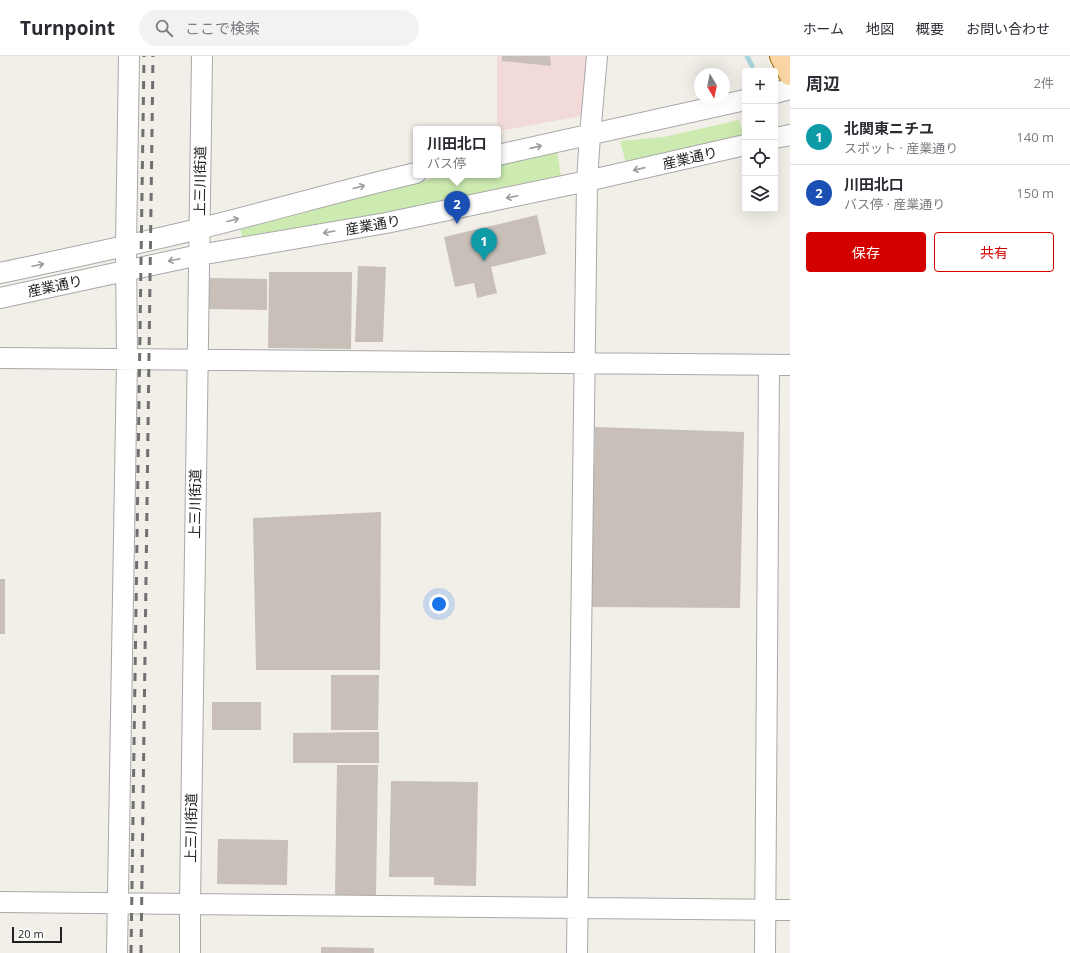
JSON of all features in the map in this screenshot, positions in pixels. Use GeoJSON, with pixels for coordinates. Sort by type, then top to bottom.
{"type":"FeatureCollection","features":[{"type":"Feature","properties":{"kind":"main road"},"geometry":{"type":"LineString","coordinates":[[781,56],[790,74]]}},
{"type":"Feature","properties":{"kind":"street"},"geometry":{"type":"LineString","coordinates":[[117,953],[127,360],[126,246],[129,56]]}},
{"type":"Feature","properties":{"kind":"street","name":"上三川街道"},"geometry":{"type":"LineString","coordinates":[[190,953],[202,56]]}},
{"type":"Feature","properties":{"kind":"street"},"geometry":{"type":"LineString","coordinates":[[577,953],[587,181],[596,56]]}},
{"type":"Feature","properties":{"kind":"street"},"geometry":{"type":"LineString","coordinates":[[778,92],[790,89]]}},
{"type":"Feature","properties":{"kind":"street"},"geometry":{"type":"LineString","coordinates":[[501,154],[742,101]]}},
{"type":"Feature","properties":{"kind":"street"},"geometry":{"type":"LineString","coordinates":[[778,137],[790,135]]}},
{"type":"Feature","properties":{"kind":"street","name":"産業通り"},"geometry":{"type":"LineString","coordinates":[[0,298],[199,255],[386,223],[587,181],[742,146]]}},
{"type":"Feature","properties":{"kind":"street","name":"産業通り"},"geometry":{"type":"LineString","coordinates":[[0,273],[126,246],[413,174]]}},
{"type":"Feature","properties":{"kind":"street"},"geometry":{"type":"LineString","coordinates":[[0,358],[790,365]]}},
{"type":"Feature","properties":{"kind":"street"},"geometry":{"type":"LineString","coordinates":[[765,953],[769,365]]}},
{"type":"Feature","properties":{"kind":"street"},"geometry":{"type":"LineString","coordinates":[[0,902],[790,910]]}},
{"type":"Feature","properties":{"kind":"shaded area"},"geometry":{"type":"Polygon","coordinates":[[[497,56],[586,56],[582,116],[501,130],[501,126],[497,126],[497,56]]]}},
{"type":"Feature","properties":{"kind":"green space"},"geometry":{"type":"Polygon","coordinates":[[[739,120],[742,130],[742,137],[626,163],[620,141],[664,137],[739,120]]]}},
{"type":"Feature","properties":{"kind":"green space"},"geometry":{"type":"Polygon","coordinates":[[[557,151],[561,176],[407,209],[242,238],[240,227],[404,185],[436,178],[501,178],[501,163],[557,151]]]}},
{"type":"Feature","properties":{"kind":"building"},"geometry":{"type":"Polygon","coordinates":[[[502,56],[550,56],[551,66],[502,61],[502,56]]]}},
{"type":"Feature","properties":{"kind":"building"},"geometry":{"type":"Polygon","coordinates":[[[537,215],[546,254],[491,267],[497,293],[477,298],[474,283],[455,287],[444,237],[537,215]]]}},
{"type":"Feature","properties":{"kind":"building"},"geometry":{"type":"Polygon","coordinates":[[[358,266],[386,267],[383,342],[355,342],[358,266]]]}},
{"type":"Feature","properties":{"kind":"building"},"geometry":{"type":"Polygon","coordinates":[[[269,272],[352,272],[351,349],[268,348],[269,272]]]}},
{"type":"Feature","properties":{"kind":"building"},"geometry":{"type":"Polygon","coordinates":[[[209,278],[267,279],[267,310],[209,309],[209,278]]]}},
{"type":"Feature","properties":{"kind":"building"},"geometry":{"type":"Polygon","coordinates":[[[595,427],[744,432],[740,608],[591,607],[595,427]]]}},
{"type":"Feature","properties":{"kind":"building"},"geometry":{"type":"Polygon","coordinates":[[[381,512],[380,670],[256,670],[253,518],[381,512]]]}},
{"type":"Feature","properties":{"kind":"building"},"geometry":{"type":"Polygon","coordinates":[[[0,579],[5,579],[5,634],[0,634],[0,579]]]}},
{"type":"Feature","properties":{"kind":"building"},"geometry":{"type":"Polygon","coordinates":[[[331,675],[379,675],[378,730],[331,730],[331,675]]]}},
{"type":"Feature","properties":{"kind":"building"},"geometry":{"type":"Polygon","coordinates":[[[212,702],[261,702],[261,730],[212,730],[212,702]]]}},
{"type":"Feature","properties":{"kind":"building"},"geometry":{"type":"Polygon","coordinates":[[[379,732],[379,763],[293,763],[293,733],[379,732]]]}},
{"type":"Feature","properties":{"kind":"building"},"geometry":{"type":"Polygon","coordinates":[[[337,765],[378,765],[376,896],[335,896],[337,765]]]}},
{"type":"Feature","properties":{"kind":"building"},"geometry":{"type":"Polygon","coordinates":[[[391,781],[478,782],[476,886],[434,885],[434,877],[389,877],[391,781]]]}},
{"type":"Feature","properties":{"kind":"building"},"geometry":{"type":"Polygon","coordinates":[[[218,839],[288,840],[287,885],[217,884],[218,839]]]}},
{"type":"Feature","properties":{"kind":"building"},"geometry":{"type":"Polygon","coordinates":[[[321,947],[374,948],[374,953],[321,953],[321,947]]]}},
{"type":"Feature","properties":{"kind":"waterway"},"geometry":{"type":"LineString","coordinates":[[747,56],[752,66]]}},
{"type":"Feature","properties":{"kind":"railway"},"geometry":{"type":"LineString","coordinates":[[131,953],[144,56]]}},
{"type":"Feature","properties":{"kind":"railway"},"geometry":{"type":"LineString","coordinates":[[141,953],[153,56]]}},
{"type":"Feature","properties":{"kind":"place","name":"川田北口"},"geometry":{"type":"Point","coordinates":[457,224]}},
{"type":"Feature","properties":{"kind":"place","name":"北関東ニチユ"},"geometry":{"type":"Point","coordinates":[484,261]}}]}
